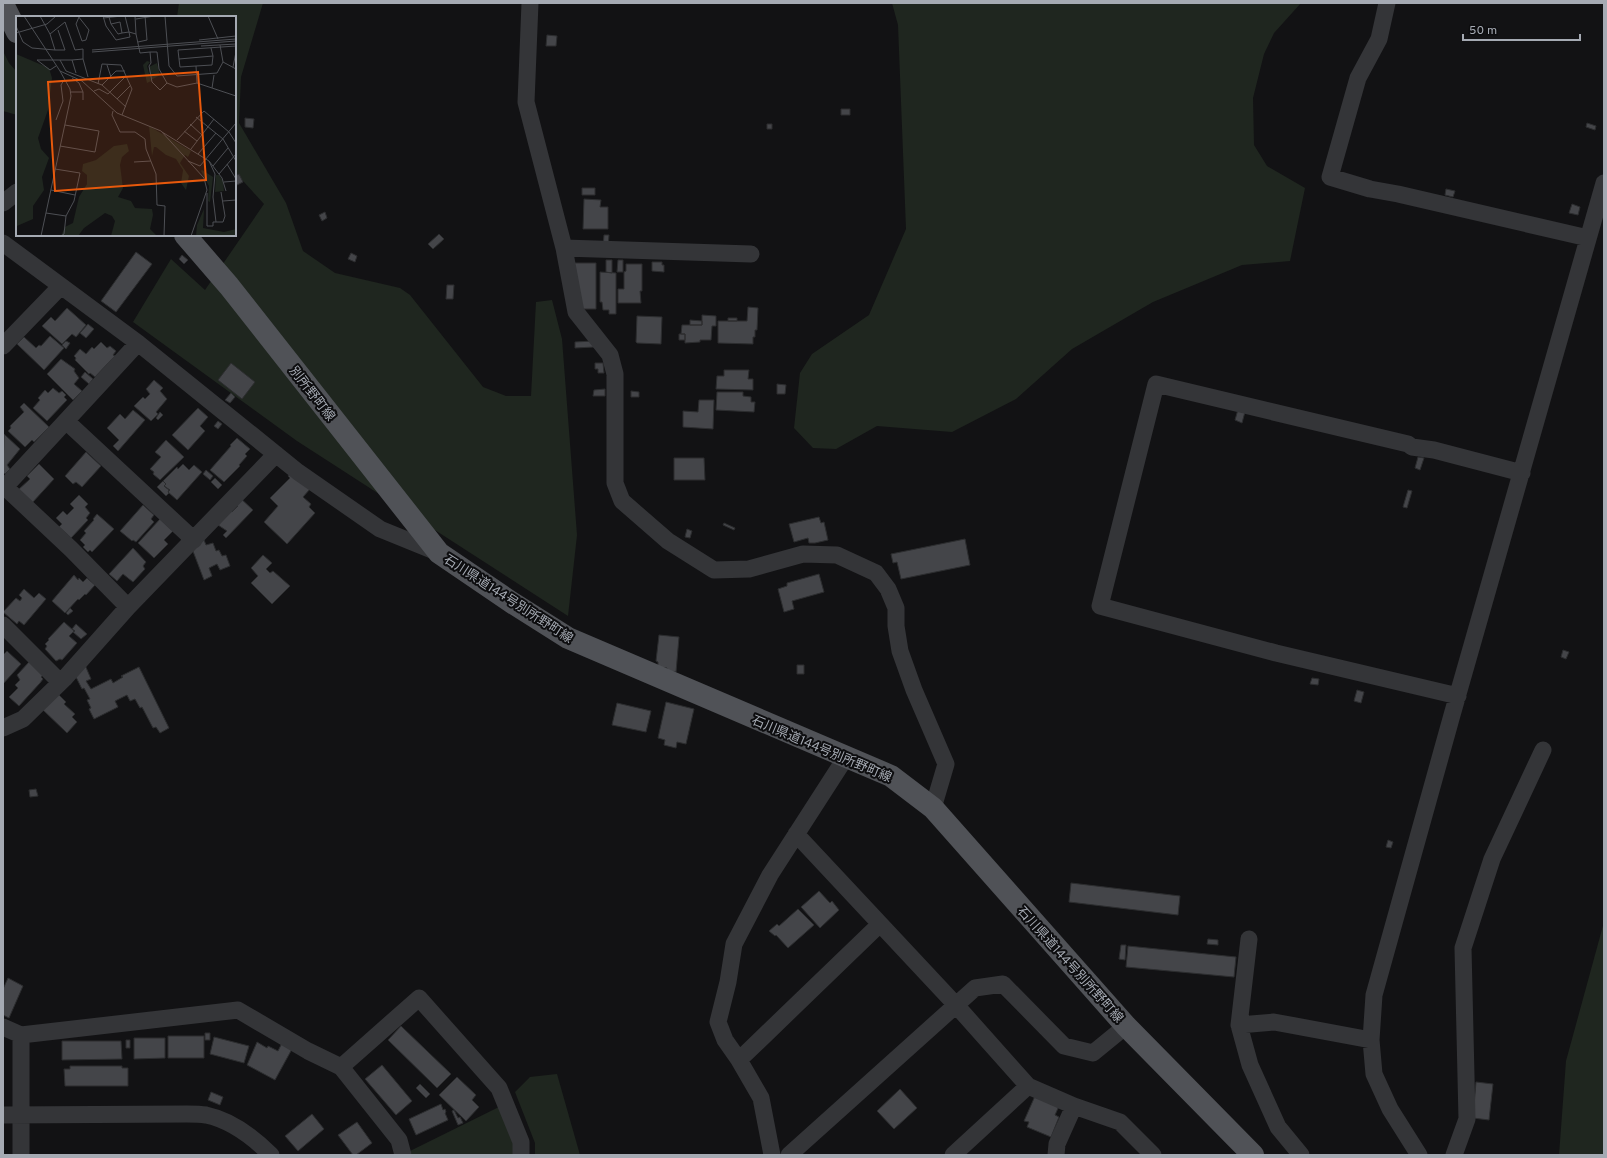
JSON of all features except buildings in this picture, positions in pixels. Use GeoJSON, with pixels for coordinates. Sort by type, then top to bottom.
{"type":"FeatureCollection","features":[{"type":"Feature","properties":{"kind":"main road"},"geometry":{"type":"LineString","coordinates":[[3,4],[16,30]]}},
{"type":"Feature","properties":{"kind":"main road","name":"別所野町線"},"geometry":{"type":"LineString","coordinates":[[186,236],[229,286],[439,553]]}},
{"type":"Feature","properties":{"kind":"main road","name":"石川県道144号別所野町線"},"geometry":{"type":"LineString","coordinates":[[439,553],[568,638],[892,776],[933,808],[1126,1026],[1253,1155]]}},
{"type":"Feature","properties":{"kind":"street"},"geometry":{"type":"LineString","coordinates":[[530,3],[526,102],[564,248],[576,312],[610,356],[615,374],[615,483],[622,502],[668,541],[714,570],[749,569],[803,554],[837,555],[876,573],[888,589],[896,608],[896,626],[900,652],[914,690],[946,764],[933,808]]}},
{"type":"Feature","properties":{"kind":"street"},"geometry":{"type":"LineString","coordinates":[[1387,3],[1379,39],[1358,78],[1330,177],[1370,189],[1398,194],[1588,238]]}},
{"type":"Feature","properties":{"kind":"street"},"geometry":{"type":"LineString","coordinates":[[1419,1155],[1390,1109],[1374,1074],[1371,1040],[1374,995],[1604,183]]}},
{"type":"Feature","properties":{"kind":"street"},"geometry":{"type":"LineString","coordinates":[[3,203],[16,193]]}},
{"type":"Feature","properties":{"kind":"street"},"geometry":{"type":"LineString","coordinates":[[3,243],[138,343],[298,472],[380,529],[439,553]]}},
{"type":"Feature","properties":{"kind":"street"},"geometry":{"type":"LineString","coordinates":[[564,248],[751,254]]}},
{"type":"Feature","properties":{"kind":"street"},"geometry":{"type":"LineString","coordinates":[[3,346],[61,286]]}},
{"type":"Feature","properties":{"kind":"street"},"geometry":{"type":"LineString","coordinates":[[128,607],[71,549],[4,488],[138,343]]}},
{"type":"Feature","properties":{"kind":"street"},"geometry":{"type":"LineString","coordinates":[[1458,696],[1276,653],[1100,606],[1156,384],[1408,444],[1412,447],[1434,450],[1522,473]]}},
{"type":"Feature","properties":{"kind":"street"},"geometry":{"type":"LineString","coordinates":[[66,421],[194,540]]}},
{"type":"Feature","properties":{"kind":"street"},"geometry":{"type":"LineString","coordinates":[[3,728],[23,719],[60,682],[128,607],[276,454]]}},
{"type":"Feature","properties":{"kind":"street"},"geometry":{"type":"LineString","coordinates":[[3,625],[60,682]]}},
{"type":"Feature","properties":{"kind":"street"},"geometry":{"type":"LineString","coordinates":[[1454,1155],[1467,1119],[1463,948],[1492,859],[1543,750]]}},
{"type":"Feature","properties":{"kind":"street"},"geometry":{"type":"LineString","coordinates":[[772,1155],[761,1098],[739,1060],[725,1040],[718,1022],[728,982],[734,944],[770,875],[846,757]]}},
{"type":"Feature","properties":{"kind":"street"},"geometry":{"type":"LineString","coordinates":[[796,834],[956,1004],[1028,1086],[1074,1106],[1120,1122],[1153,1155]]}},
{"type":"Feature","properties":{"kind":"street"},"geometry":{"type":"LineString","coordinates":[[739,1060],[880,924]]}},
{"type":"Feature","properties":{"kind":"street"},"geometry":{"type":"LineString","coordinates":[[1249,939],[1239,1025],[1250,1065],[1278,1127],[1301,1155]]}},
{"type":"Feature","properties":{"kind":"street"},"geometry":{"type":"LineString","coordinates":[[789,1155],[975,988],[1003,984],[1064,1046],[1092,1053],[1126,1026]]}},
{"type":"Feature","properties":{"kind":"street"},"geometry":{"type":"LineString","coordinates":[[341,1066],[418,998],[499,1088],[521,1142],[521,1155]]}},
{"type":"Feature","properties":{"kind":"street"},"geometry":{"type":"LineString","coordinates":[[3,1027],[21,1035],[238,1010],[308,1051],[341,1066],[399,1140],[403,1155]]}},
{"type":"Feature","properties":{"kind":"street"},"geometry":{"type":"LineString","coordinates":[[1239,1025],[1274,1022],[1371,1040]]}},
{"type":"Feature","properties":{"kind":"street"},"geometry":{"type":"LineString","coordinates":[[21,1035],[21,1155]]}},
{"type":"Feature","properties":{"kind":"street"},"geometry":{"type":"LineString","coordinates":[[953,1155],[1028,1086]]}},
{"type":"Feature","properties":{"kind":"street"},"geometry":{"type":"LineString","coordinates":[[1056,1155],[1056,1144],[1074,1106]]}},
{"type":"Feature","properties":{"kind":"street"},"geometry":{"type":"LineString","coordinates":[[3,1115],[206,1115],[234,1126],[258,1142],[271,1155]]}},
{"type":"Feature","properties":{"kind":"shaded area"},"geometry":{"type":"Polygon","coordinates":[[[179,3],[263,3],[241,77],[239,123],[286,203],[303,251],[335,273],[400,288],[410,295],[483,387],[506,396],[531,396],[536,302],[552,300],[562,339],[577,535],[568,616],[297,441],[133,322],[171,259],[205,290],[264,204],[236,173],[236,16],[177,16],[179,3]]]}},
{"type":"Feature","properties":{"kind":"shaded area"},"geometry":{"type":"Polygon","coordinates":[[[892,3],[1301,3],[1274,33],[1264,54],[1253,98],[1254,145],[1267,166],[1305,188],[1290,261],[1242,265],[1153,302],[1072,349],[1016,399],[952,432],[877,426],[836,449],[813,448],[794,428],[800,373],[812,354],[869,315],[906,229],[898,25],[892,3]]]}},
{"type":"Feature","properties":{"kind":"shaded area"},"geometry":{"type":"Polygon","coordinates":[[[3,51],[9,63],[16,71],[16,115],[3,111],[3,51]]]}},
{"type":"Feature","properties":{"kind":"shaded area"},"geometry":{"type":"Polygon","coordinates":[[[1604,922],[1604,1155],[1559,1155],[1566,1061],[1604,922]]]}},
{"type":"Feature","properties":{"kind":"shaded area"},"geometry":{"type":"Polygon","coordinates":[[[557,1074],[580,1155],[535,1155],[535,1143],[515,1092],[530,1077],[557,1074]]]}},
{"type":"Feature","properties":{"kind":"shaded area"},"geometry":{"type":"Polygon","coordinates":[[[505,1104],[521,1155],[412,1155],[410,1151],[505,1104]]]}}]}
